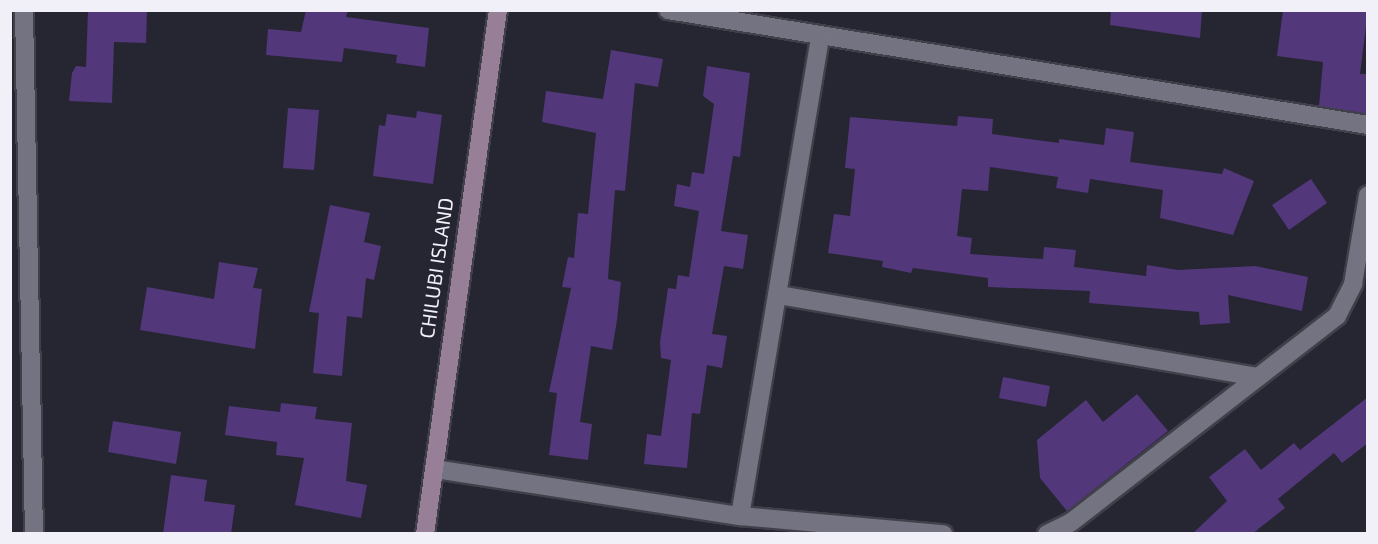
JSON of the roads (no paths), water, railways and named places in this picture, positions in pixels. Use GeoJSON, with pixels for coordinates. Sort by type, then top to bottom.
{"type":"FeatureCollection","features":[{"type":"Feature","properties":{"kind":"street"},"geometry":{"type":"LineString","coordinates":[[24,10],[34,534]]}},
{"type":"Feature","properties":{"kind":"street","name":"CHILUBI ISLAND"},"geometry":{"type":"LineString","coordinates":[[425,534],[435,469],[448,341],[498,10]]}},
{"type":"Feature","properties":{"kind":"street"},"geometry":{"type":"LineString","coordinates":[[668,10],[820,39],[1368,125]]}},
{"type":"Feature","properties":{"kind":"street"},"geometry":{"type":"LineString","coordinates":[[740,516],[820,39]]}},
{"type":"Feature","properties":{"kind":"street"},"geometry":{"type":"LineString","coordinates":[[1047,534],[1070,523],[1337,316],[1353,284],[1368,195]]}},
{"type":"Feature","properties":{"kind":"street"},"geometry":{"type":"LineString","coordinates":[[778,295],[1258,377]]}},
{"type":"Feature","properties":{"kind":"street"},"geometry":{"type":"LineString","coordinates":[[435,469],[740,516],[943,534]]}}]}
